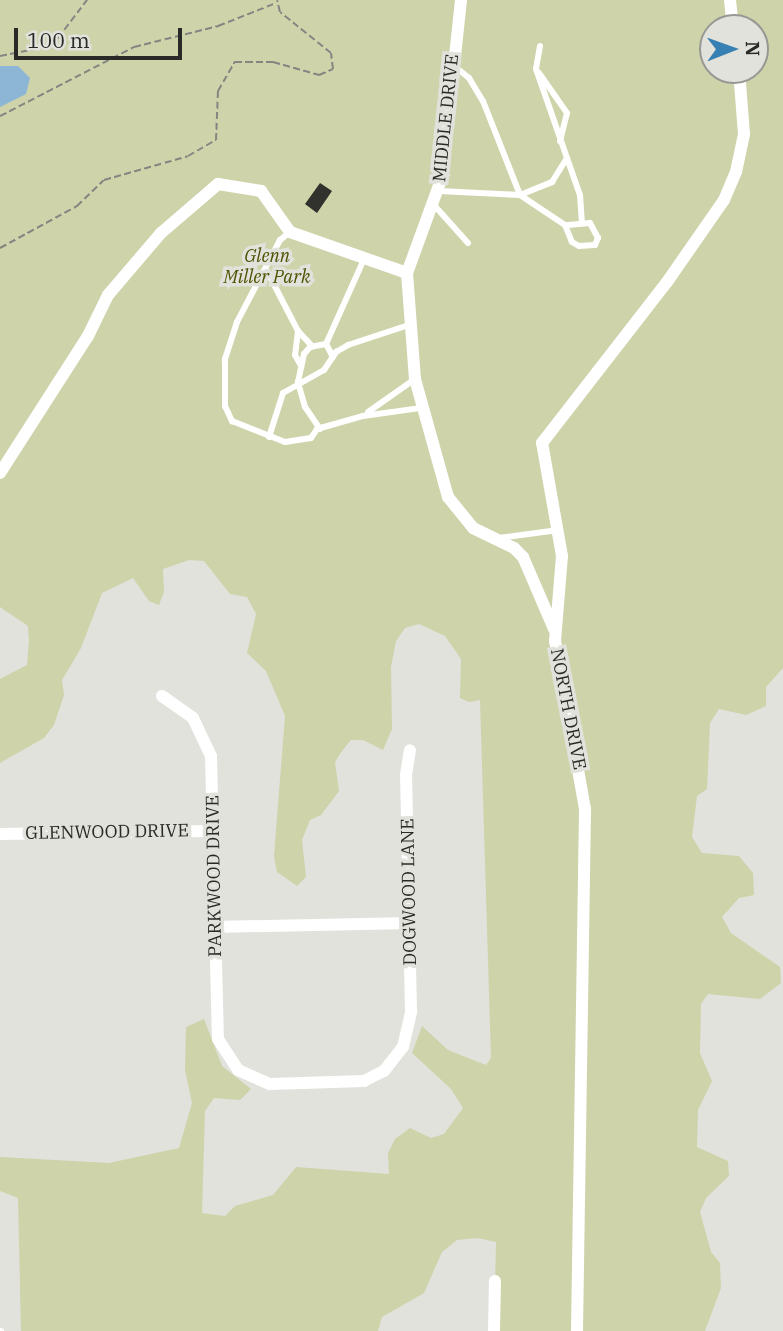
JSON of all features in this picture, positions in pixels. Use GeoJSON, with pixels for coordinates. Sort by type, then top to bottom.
{"type":"FeatureCollection","features":[{"type":"Feature","properties":{"kind":"street","name":"MIDDLE DRIVE"},"geometry":{"type":"LineString","coordinates":[[461,0],[439,191],[407,273],[415,379],[448,497],[473,528],[523,557],[554,629]]}},
{"type":"Feature","properties":{"kind":"street","name":"NORTH DRIVE"},"geometry":{"type":"LineString","coordinates":[[578,1331],[585,809],[554,629],[562,556],[542,443],[667,282],[724,200],[736,172],[744,134],[740,84]]}},
{"type":"Feature","properties":{"kind":"street"},"geometry":{"type":"LineString","coordinates":[[0,473],[88,336],[108,295],[161,233],[218,184],[261,191],[290,232],[407,273]]}},
{"type":"Feature","properties":{"kind":"street","name":"PARKWOOD DRIVE"},"geometry":{"type":"LineString","coordinates":[[162,696],[193,718],[207,741],[213,831],[216,1030],[238,1070]]}},
{"type":"Feature","properties":{"kind":"street","name":"DOGWOOD LANE"},"geometry":{"type":"LineString","coordinates":[[238,1070],[270,1084],[364,1081],[391,1065],[408,1035],[410,923],[406,775],[410,750]]}},
{"type":"Feature","properties":{"kind":"street","name":"GLENWOOD DRIVE"},"geometry":{"type":"LineString","coordinates":[[0,834],[213,831]]}},
{"type":"Feature","properties":{"kind":"street"},"geometry":{"type":"LineString","coordinates":[[214,927],[410,923]]}},
{"type":"Feature","properties":{"kind":"street"},"geometry":{"type":"LineString","coordinates":[[494,1331],[495,1281]]}},
{"type":"Feature","properties":{"kind":"lane"},"geometry":{"type":"LineString","coordinates":[[540,46],[536,69],[580,195],[582,221]]}},
{"type":"Feature","properties":{"kind":"lane"},"geometry":{"type":"LineString","coordinates":[[452,64],[469,78],[483,102],[520,195],[565,225],[572,242],[587,248],[598,238],[590,223],[582,221],[565,225]]}},
{"type":"Feature","properties":{"kind":"lane"},"geometry":{"type":"LineString","coordinates":[[536,69],[567,113],[561,141]]}},
{"type":"Feature","properties":{"kind":"lane"},"geometry":{"type":"LineString","coordinates":[[439,191],[520,195],[552,182],[567,158]]}},
{"type":"Feature","properties":{"kind":"lane"},"geometry":{"type":"LineString","coordinates":[[434,205],[468,243]]}},
{"type":"Feature","properties":{"kind":"lane"},"geometry":{"type":"LineString","coordinates":[[290,232],[280,240],[267,271],[237,322],[222,383],[232,421],[285,442],[311,438],[320,429],[363,416],[421,408]]}},
{"type":"Feature","properties":{"kind":"lane"},"geometry":{"type":"LineString","coordinates":[[326,344],[365,257]]}},
{"type":"Feature","properties":{"kind":"lane"},"geometry":{"type":"LineString","coordinates":[[267,271],[298,331],[312,346]]}},
{"type":"Feature","properties":{"kind":"lane"},"geometry":{"type":"LineString","coordinates":[[269,437],[283,393],[298,382],[324,370],[333,356],[348,345],[409,325]]}},
{"type":"Feature","properties":{"kind":"lane"},"geometry":{"type":"LineString","coordinates":[[298,331],[295,355],[301,366]]}},
{"type":"Feature","properties":{"kind":"lane"},"geometry":{"type":"LineString","coordinates":[[312,346],[326,344]]}},
{"type":"Feature","properties":{"kind":"lane"},"geometry":{"type":"LineString","coordinates":[[326,344],[333,356]]}},
{"type":"Feature","properties":{"kind":"lane"},"geometry":{"type":"LineString","coordinates":[[312,346],[301,366],[298,382],[305,407],[320,429]]}},
{"type":"Feature","properties":{"kind":"lane"},"geometry":{"type":"LineString","coordinates":[[363,416],[415,379]]}},
{"type":"Feature","properties":{"kind":"lane"},"geometry":{"type":"LineString","coordinates":[[494,539],[559,530]]}},
{"type":"Feature","properties":{"kind":"path"},"geometry":{"type":"LineString","coordinates":[[0,56],[45,47],[58,38],[87,0]]}},
{"type":"Feature","properties":{"kind":"path"},"geometry":{"type":"LineString","coordinates":[[0,116],[134,47],[218,26],[277,1],[280,12],[331,53],[333,69],[319,75],[273,62],[235,62],[218,91],[216,140],[188,156],[104,180],[77,206],[0,248]]}},
{"type":"Feature","properties":{"kind":"green space","name":"Glenn Miller Park"},"geometry":{"type":"Polygon","coordinates":[[[0,0],[783,0],[783,668],[766,687],[766,706],[746,715],[719,709],[710,723],[707,789],[697,796],[692,837],[702,853],[739,856],[753,873],[754,895],[739,898],[722,917],[731,933],[780,967],[781,983],[760,999],[708,994],[701,1004],[700,1053],[712,1081],[698,1110],[697,1147],[728,1161],[729,1176],[706,1198],[700,1212],[711,1252],[720,1263],[721,1288],[705,1331],[494,1331],[496,1242],[478,1238],[457,1240],[442,1252],[424,1293],[382,1317],[378,1331],[21,1331],[18,1198],[0,1191],[0,1157],[109,1163],[179,1148],[192,1103],[185,1070],[186,1027],[204,1019],[222,1066],[251,1089],[240,1100],[214,1098],[205,1111],[202,1213],[225,1216],[235,1206],[273,1195],[296,1167],[389,1174],[388,1153],[395,1139],[410,1128],[431,1138],[444,1134],[463,1108],[451,1089],[412,1053],[422,1026],[448,1050],[486,1065],[491,1058],[480,700],[469,702],[460,698],[461,659],[445,636],[419,624],[405,628],[396,641],[391,667],[392,729],[383,750],[363,740],[351,740],[335,762],[339,791],[321,815],[310,820],[302,840],[306,877],[297,886],[277,872],[274,856],[285,716],[266,671],[247,653],[256,614],[247,597],[230,594],[204,561],[189,560],[163,569],[164,592],[159,605],[149,601],[133,578],[102,593],[81,648],[62,680],[64,695],[54,725],[44,738],[0,763],[0,679],[27,665],[28,626],[0,607],[0,0]]]}},
{"type":"Feature","properties":{"kind":"water"},"geometry":{"type":"Polygon","coordinates":[[[0,66],[18,66],[30,78],[26,94],[0,107],[0,66]]]}},
{"type":"Feature","properties":{"kind":"building"},"geometry":{"type":"Polygon","coordinates":[[[320,183],[332,191],[317,213],[305,204],[320,183]]]}}]}
